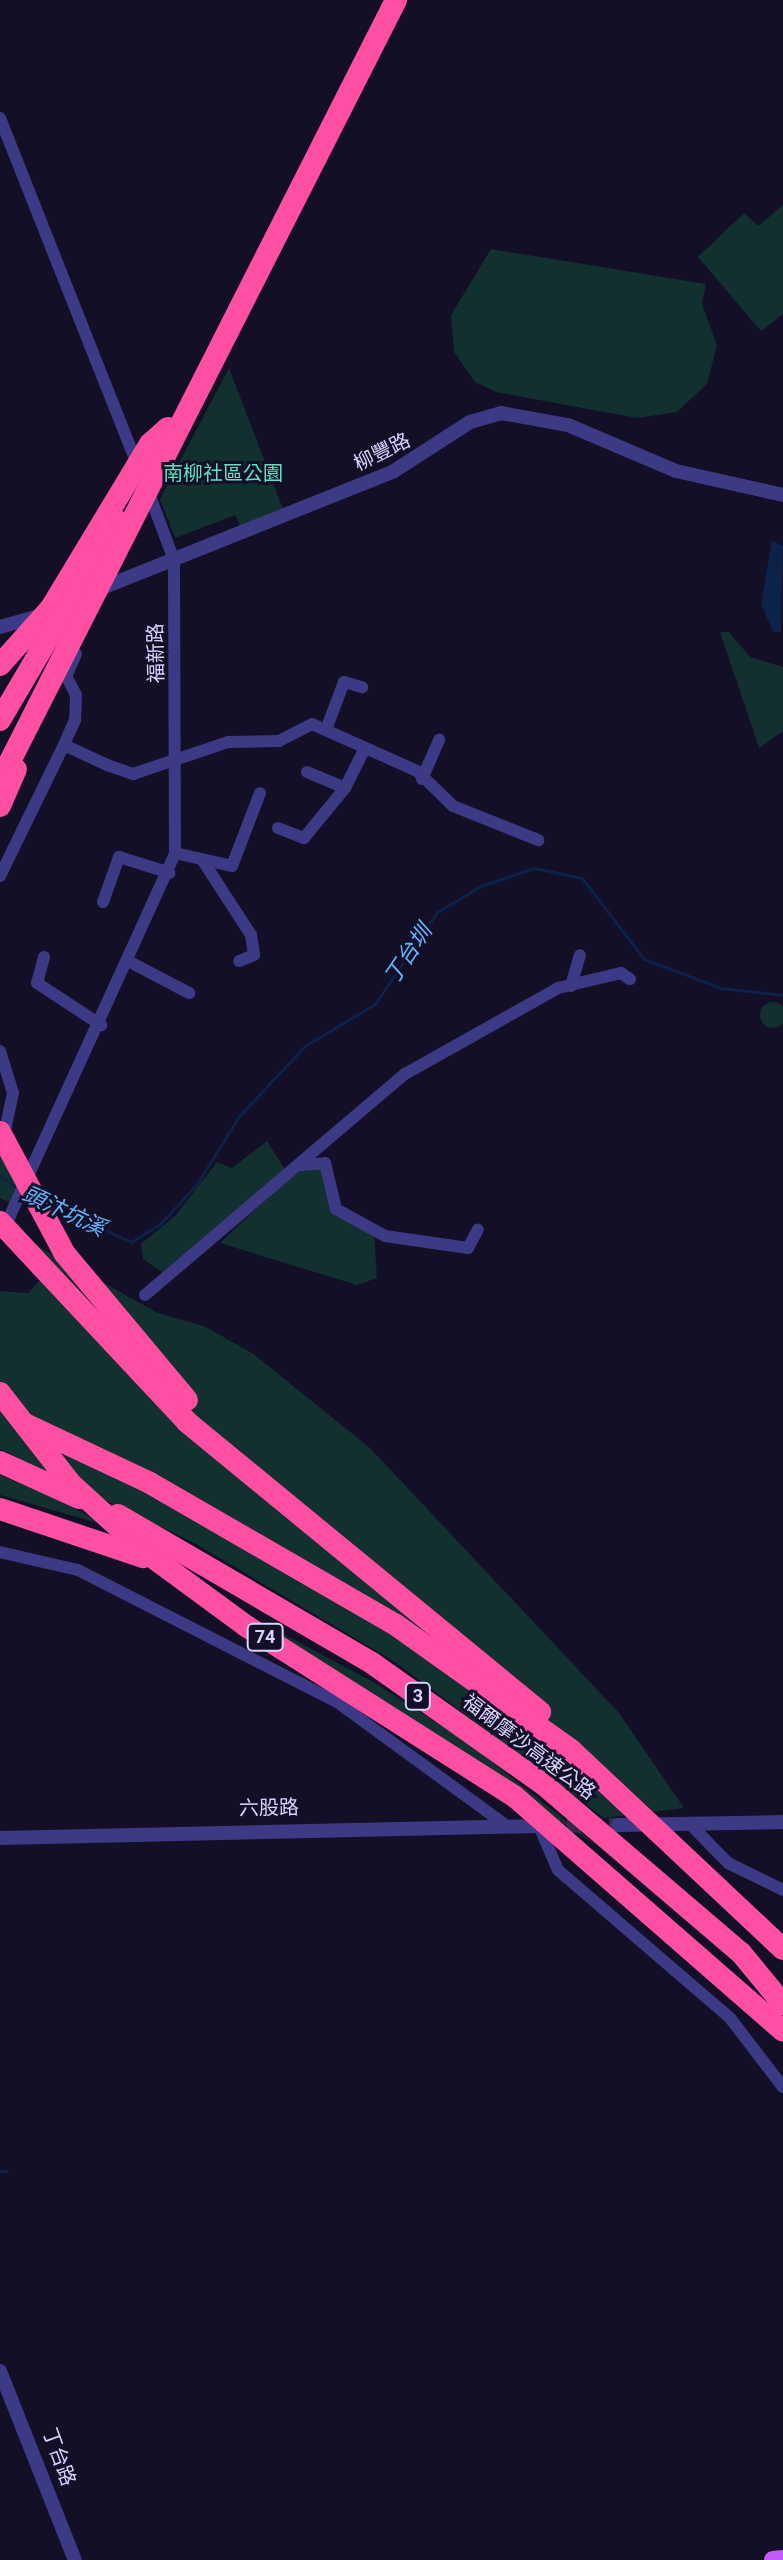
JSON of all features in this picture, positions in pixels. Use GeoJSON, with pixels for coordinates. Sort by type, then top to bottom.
{"type":"FeatureCollection","features":[{"type":"Feature","properties":{"kind":"highway"},"geometry":{"type":"LineString","coordinates":[[0,720],[168,428],[386,0]]}},
{"type":"Feature","properties":{"kind":"highway"},"geometry":{"type":"LineString","coordinates":[[0,781],[396,0]]}},
{"type":"Feature","properties":{"kind":"highway"},"geometry":{"type":"LineString","coordinates":[[0,665],[51,608],[150,444],[168,428]]}},
{"type":"Feature","properties":{"kind":"highway"},"geometry":{"type":"LineString","coordinates":[[0,710],[20,690]]}},
{"type":"Feature","properties":{"kind":"highway"},"geometry":{"type":"LineString","coordinates":[[0,806],[43,701]]}},
{"type":"Feature","properties":{"kind":"highway"},"geometry":{"type":"LineString","coordinates":[[0,1132],[41,1216],[90,1289],[263,1483]]}},
{"type":"Feature","properties":{"kind":"highway"},"geometry":{"type":"LineString","coordinates":[[0,1222],[96,1331],[263,1483],[554,1724],[571,1750]]}},
{"type":"Feature","properties":{"kind":"highway","name":"74"},"geometry":{"type":"LineString","coordinates":[[0,1393],[72,1485],[183,1582],[460,1759],[567,1838],[783,2031]]}},
{"type":"Feature","properties":{"kind":"highway","name":"福爾摩沙高速公路"},"geometry":{"type":"LineString","coordinates":[[0,1413],[150,1483],[330,1584],[571,1750],[762,1925],[783,1949]]}},
{"type":"Feature","properties":{"kind":"highway","name":"福爾摩沙高速公路"},"geometry":{"type":"LineString","coordinates":[[0,1462],[131,1521],[305,1623],[543,1784],[741,1953],[783,2004]]}},
{"type":"Feature","properties":{"kind":"highway"},"geometry":{"type":"LineString","coordinates":[[0,1509],[103,1538],[249,1606],[305,1623]]}},
{"type":"Feature","properties":{"kind":"main road"},"geometry":{"type":"LineString","coordinates":[[772,2560],[783,2557]]}},
{"type":"Feature","properties":{"kind":"street","name":"福新路"},"geometry":{"type":"LineString","coordinates":[[0,118],[174,560],[177,757],[175,853],[170,873],[0,1238]]}},
{"type":"Feature","properties":{"kind":"street","name":"柳豐路"},"geometry":{"type":"LineString","coordinates":[[0,627],[394,471],[470,422],[501,413],[568,425],[676,471],[783,495]]}},
{"type":"Feature","properties":{"kind":"street"},"geometry":{"type":"LineString","coordinates":[[0,876],[75,720],[76,695],[66,676],[107,586]]}},
{"type":"Feature","properties":{"kind":"street"},"geometry":{"type":"LineString","coordinates":[[327,727],[344,682],[362,687]]}},
{"type":"Feature","properties":{"kind":"street"},"geometry":{"type":"LineString","coordinates":[[64,745],[133,774],[228,742],[279,741],[303,726],[327,727],[422,779],[453,806],[538,840]]}},
{"type":"Feature","properties":{"kind":"street"},"geometry":{"type":"LineString","coordinates":[[422,779],[439,740]]}},
{"type":"Feature","properties":{"kind":"street"},"geometry":{"type":"LineString","coordinates":[[278,828],[304,838],[345,788],[365,748]]}},
{"type":"Feature","properties":{"kind":"street"},"geometry":{"type":"LineString","coordinates":[[307,772],[345,788]]}},
{"type":"Feature","properties":{"kind":"street"},"geometry":{"type":"LineString","coordinates":[[175,853],[232,866],[260,793]]}},
{"type":"Feature","properties":{"kind":"street"},"geometry":{"type":"LineString","coordinates":[[103,902],[119,857],[170,873]]}},
{"type":"Feature","properties":{"kind":"street"},"geometry":{"type":"LineString","coordinates":[[203,861],[251,935],[254,955],[239,961]]}},
{"type":"Feature","properties":{"kind":"street"},"geometry":{"type":"LineString","coordinates":[[571,986],[580,955]]}},
{"type":"Feature","properties":{"kind":"street"},"geometry":{"type":"LineString","coordinates":[[44,957],[37,983],[101,1025]]}},
{"type":"Feature","properties":{"kind":"street"},"geometry":{"type":"LineString","coordinates":[[130,962],[189,993]]}},
{"type":"Feature","properties":{"kind":"street"},"geometry":{"type":"LineString","coordinates":[[145,1295],[405,1074],[571,986],[621,973],[630,979]]}},
{"type":"Feature","properties":{"kind":"street"},"geometry":{"type":"LineString","coordinates":[[0,1051],[13,1093],[2,1120],[4,1137],[24,1187]]}},
{"type":"Feature","properties":{"kind":"street"},"geometry":{"type":"LineString","coordinates":[[298,1165],[325,1163],[336,1209],[385,1236],[468,1248],[478,1229]]}},
{"type":"Feature","properties":{"kind":"street"},"geometry":{"type":"LineString","coordinates":[[0,1552],[78,1570],[337,1702],[503,1823]]}},
{"type":"Feature","properties":{"kind":"street"},"geometry":{"type":"LineString","coordinates":[[618,1825],[783,1822]]}},
{"type":"Feature","properties":{"kind":"street","name":"六股路"},"geometry":{"type":"LineString","coordinates":[[0,1838],[503,1823],[539,1826]]}},
{"type":"Feature","properties":{"kind":"street"},"geometry":{"type":"LineString","coordinates":[[690,1824],[728,1863],[783,1890]]}},
{"type":"Feature","properties":{"kind":"street"},"geometry":{"type":"LineString","coordinates":[[539,1826],[558,1870],[730,2018],[783,2087]]}},
{"type":"Feature","properties":{"kind":"street","name":"丁台路"},"geometry":{"type":"LineString","coordinates":[[0,2371],[75,2560]]}},
{"type":"Feature","properties":{"kind":"green space"},"geometry":{"type":"Polygon","coordinates":[[[783,205],[783,314],[761,331],[698,257],[744,213],[758,226],[783,205]]]}},
{"type":"Feature","properties":{"kind":"green space"},"geometry":{"type":"Polygon","coordinates":[[[491,249],[706,284],[702,304],[717,345],[707,384],[677,412],[637,418],[496,392],[475,382],[454,352],[451,315],[491,249]]]}},
{"type":"Feature","properties":{"kind":"green space","name":"南柳社區公園"},"geometry":{"type":"Polygon","coordinates":[[[229,368],[283,509],[241,527],[235,515],[175,538],[160,499],[229,368]]]}},
{"type":"Feature","properties":{"kind":"green space"},"geometry":{"type":"Polygon","coordinates":[[[720,632],[729,632],[750,657],[783,667],[783,731],[759,748],[720,632]]]}},
{"type":"Feature","properties":{"kind":"green space"},"geometry":{"type":"Polygon","coordinates":[[[773,1002],[782,1006],[786,1015],[782,1024],[773,1028],[764,1024],[760,1015],[764,1006],[773,1002]]]}},
{"type":"Feature","properties":{"kind":"green space"},"geometry":{"type":"Polygon","coordinates":[[[267,1141],[286,1171],[162,1272],[143,1259],[141,1244],[176,1215],[217,1162],[232,1168],[267,1141]]]}},
{"type":"Feature","properties":{"kind":"green space"},"geometry":{"type":"Polygon","coordinates":[[[0,1151],[18,1184],[12,1204],[0,1198],[0,1151]]]}},
{"type":"Feature","properties":{"kind":"green space"},"geometry":{"type":"Polygon","coordinates":[[[313,1164],[324,1170],[334,1215],[374,1234],[377,1278],[357,1285],[220,1243],[298,1169],[313,1164]]]}},
{"type":"Feature","properties":{"kind":"green space"},"geometry":{"type":"Polygon","coordinates":[[[19,1236],[158,1313],[204,1326],[252,1353],[370,1448],[619,1713],[684,1808],[604,1818],[395,1662],[196,1544],[0,1449],[0,1291],[28,1293],[50,1269],[19,1236]]]}},
{"type":"Feature","properties":{"kind":"green space"},"geometry":{"type":"Polygon","coordinates":[[[0,1475],[61,1501],[105,1525],[0,1495],[0,1475]]]}},
{"type":"Feature","properties":{"kind":"green space"},"geometry":{"type":"Polygon","coordinates":[[[221,1601],[375,1683],[471,1745],[599,1847],[221,1601]]]}},
{"type":"Feature","properties":{"kind":"water"},"geometry":{"type":"Polygon","coordinates":[[[772,540],[783,546],[781,632],[773,632],[761,604],[772,540]]]}},
{"type":"Feature","properties":{"kind":"waterway","name":"丁台圳"},"geometry":{"type":"LineString","coordinates":[[51,1205],[131,1242],[160,1224],[197,1184],[239,1116],[305,1046],[375,1004],[437,912],[481,886],[534,868],[582,878],[644,959],[721,988],[783,995]]}},
{"type":"Feature","properties":{"kind":"waterway","name":"頭汴坑溪"},"geometry":{"type":"LineString","coordinates":[[0,1176],[19,1190]]}},
{"type":"Feature","properties":{"kind":"waterway"},"geometry":{"type":"LineString","coordinates":[[0,2171],[7,2171]]}},
{"type":"Feature","properties":{"kind":"tunnel"},"geometry":{"type":"LineString","coordinates":[[546,1826],[618,1825]]}}]}
